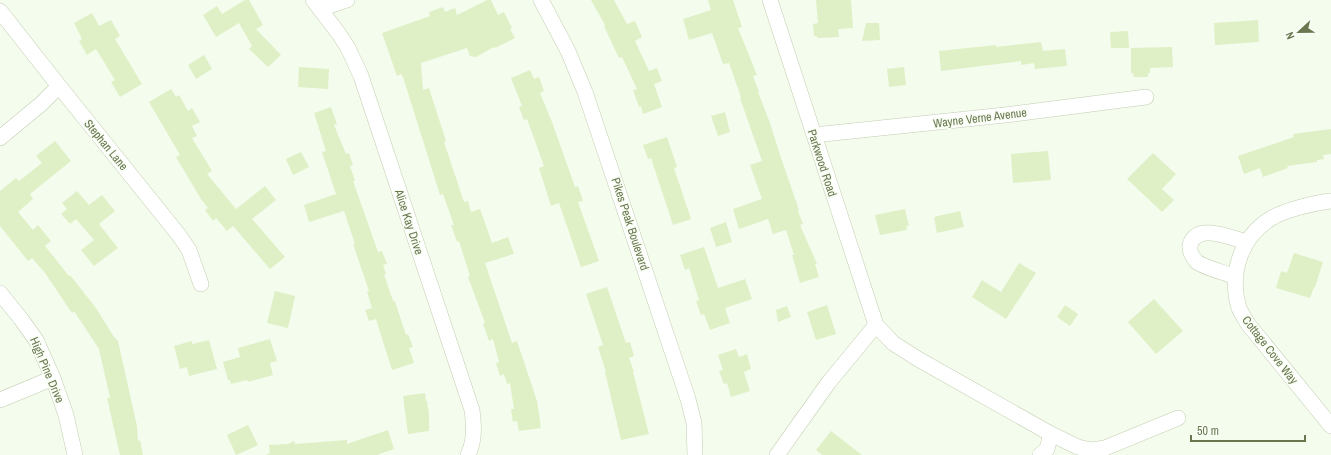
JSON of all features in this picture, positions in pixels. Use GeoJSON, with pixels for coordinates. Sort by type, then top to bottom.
{"type":"FeatureCollection","features":[{"type":"Feature","properties":{"kind":"street"},"geometry":{"type":"LineString","coordinates":[[316,4],[347,0]]}},
{"type":"Feature","properties":{"kind":"street","name":"Pikes Peak Boulevard"},"geometry":{"type":"LineString","coordinates":[[541,0],[568,51],[585,92],[613,173],[688,399],[694,423],[695,455]]}},
{"type":"Feature","properties":{"kind":"street","name":"Parkwood Road"},"geometry":{"type":"LineString","coordinates":[[770,0],[876,325],[892,343],[1051,434],[1078,447],[1091,450],[1104,448],[1178,418]]}},
{"type":"Feature","properties":{"kind":"street","name":"Alice Kay Drive"},"geometry":{"type":"LineString","coordinates":[[316,4],[348,48],[360,76],[472,410],[474,437],[468,455]]}},
{"type":"Feature","properties":{"kind":"street","name":"Stephan Lane"},"geometry":{"type":"LineString","coordinates":[[0,11],[178,234],[189,250],[201,284]]}},
{"type":"Feature","properties":{"kind":"street"},"geometry":{"type":"LineString","coordinates":[[0,138],[41,104],[59,86]]}},
{"type":"Feature","properties":{"kind":"street","name":"Wayne Verne Avenue"},"geometry":{"type":"LineString","coordinates":[[814,135],[1005,115],[1146,97]]}},
{"type":"Feature","properties":{"kind":"street","name":"Cottage Cove Way"},"geometry":{"type":"LineString","coordinates":[[1331,201],[1284,212],[1270,219],[1258,228],[1246,242],[1238,260],[1235,277],[1235,292],[1240,309],[1248,324],[1331,426]]}},
{"type":"Feature","properties":{"kind":"street"},"geometry":{"type":"LineString","coordinates":[[1235,277],[1198,263],[1192,255],[1190,246],[1195,236],[1205,232],[1246,242]]}},
{"type":"Feature","properties":{"kind":"street","name":"High Pine Drive"},"geometry":{"type":"LineString","coordinates":[[0,293],[36,340],[53,378],[66,415],[75,455]]}},
{"type":"Feature","properties":{"kind":"street"},"geometry":{"type":"LineString","coordinates":[[778,455],[829,382],[876,325]]}},
{"type":"Feature","properties":{"kind":"street"},"geometry":{"type":"LineString","coordinates":[[0,400],[53,378]]}},
{"type":"Feature","properties":{"kind":"street"},"geometry":{"type":"LineString","coordinates":[[1040,455],[1046,449],[1051,434]]}},
{"type":"Feature","properties":{"kind":"building"},"geometry":{"type":"Polygon","coordinates":[[[245,0],[249,0],[263,25],[256,29],[281,55],[268,67],[249,49],[252,46],[239,23],[216,37],[203,15],[217,6],[222,14],[245,0]]]}},
{"type":"Feature","properties":{"kind":"building"},"geometry":{"type":"Polygon","coordinates":[[[487,0],[491,0],[498,15],[504,12],[515,38],[476,57],[470,56],[467,48],[421,63],[423,90],[429,88],[446,141],[444,142],[464,202],[468,201],[471,212],[480,209],[492,243],[508,237],[514,254],[485,263],[512,343],[517,341],[537,401],[541,428],[519,431],[517,421],[513,422],[511,409],[514,409],[510,383],[507,384],[504,374],[500,376],[496,363],[499,362],[493,339],[489,341],[483,324],[485,323],[468,277],[470,276],[459,241],[457,242],[451,225],[454,225],[443,194],[440,195],[403,77],[401,74],[397,76],[382,33],[430,16],[429,12],[443,7],[445,12],[455,8],[457,15],[487,0]]]}},
{"type":"Feature","properties":{"kind":"building"},"geometry":{"type":"Polygon","coordinates":[[[591,0],[614,0],[627,24],[635,21],[642,37],[635,41],[649,71],[657,68],[662,81],[654,84],[662,107],[643,114],[641,106],[639,107],[633,90],[637,89],[622,57],[619,58],[604,26],[605,25],[591,0]]]}},
{"type":"Feature","properties":{"kind":"building"},"geometry":{"type":"Polygon","coordinates":[[[708,0],[733,0],[742,27],[738,28],[757,75],[753,76],[799,210],[798,211],[803,224],[800,225],[817,264],[815,264],[819,277],[800,283],[792,255],[794,255],[786,230],[773,234],[768,219],[739,229],[733,209],[762,199],[750,165],[762,161],[729,63],[723,64],[712,33],[689,40],[683,19],[711,10],[708,0]]]}},
{"type":"Feature","properties":{"kind":"building"},"geometry":{"type":"Polygon","coordinates":[[[816,0],[851,0],[853,28],[838,29],[839,37],[817,38],[817,36],[814,36],[813,24],[818,23],[816,0]]]}},
{"type":"Feature","properties":{"kind":"building"},"geometry":{"type":"Polygon","coordinates":[[[92,13],[99,26],[111,20],[120,36],[115,39],[142,84],[120,97],[111,82],[115,80],[96,49],[87,55],[79,41],[82,39],[74,23],[92,13]]]}},
{"type":"Feature","properties":{"kind":"building"},"geometry":{"type":"Polygon","coordinates":[[[1258,20],[1259,42],[1215,45],[1214,23],[1258,20]]]}},
{"type":"Feature","properties":{"kind":"building"},"geometry":{"type":"Polygon","coordinates":[[[866,23],[879,23],[880,40],[862,41],[866,23]]]}},
{"type":"Feature","properties":{"kind":"building"},"geometry":{"type":"Polygon","coordinates":[[[1128,31],[1129,48],[1111,48],[1110,32],[1128,31]]]}},
{"type":"Feature","properties":{"kind":"building"},"geometry":{"type":"Polygon","coordinates":[[[1041,42],[1043,51],[1065,49],[1067,66],[1035,69],[1034,63],[1021,65],[1021,61],[941,71],[939,51],[1041,42]]]}},
{"type":"Feature","properties":{"kind":"building"},"geometry":{"type":"Polygon","coordinates":[[[1172,47],[1173,67],[1150,68],[1148,77],[1134,77],[1133,73],[1131,73],[1131,48],[1172,47]]]}},
{"type":"Feature","properties":{"kind":"building"},"geometry":{"type":"Polygon","coordinates":[[[204,55],[212,69],[196,79],[188,65],[204,55]]]}},
{"type":"Feature","properties":{"kind":"building"},"geometry":{"type":"Polygon","coordinates":[[[299,67],[329,69],[328,89],[298,87],[299,67]]]}},
{"type":"Feature","properties":{"kind":"building"},"geometry":{"type":"Polygon","coordinates":[[[904,67],[906,85],[889,87],[887,69],[904,67]]]}},
{"type":"Feature","properties":{"kind":"building"},"geometry":{"type":"Polygon","coordinates":[[[530,70],[534,79],[539,77],[544,91],[540,93],[575,187],[578,186],[583,201],[578,202],[599,261],[581,267],[559,203],[551,206],[539,168],[544,166],[527,119],[524,120],[519,107],[522,106],[511,78],[530,70]]]}},
{"type":"Feature","properties":{"kind":"building"},"geometry":{"type":"Polygon","coordinates":[[[171,89],[176,97],[179,95],[188,111],[192,108],[200,122],[192,126],[197,136],[192,138],[212,171],[207,174],[236,209],[265,186],[276,200],[252,219],[285,257],[270,269],[233,226],[227,231],[216,218],[213,221],[205,210],[208,208],[176,157],[180,155],[149,102],[171,89]]]}},
{"type":"Feature","properties":{"kind":"building"},"geometry":{"type":"Polygon","coordinates":[[[331,107],[337,124],[334,125],[346,154],[349,153],[353,165],[350,166],[355,181],[353,181],[378,252],[382,251],[387,264],[383,265],[386,274],[384,274],[393,301],[395,301],[406,335],[408,334],[413,347],[409,348],[414,363],[392,370],[376,319],[369,321],[365,310],[372,308],[367,292],[369,291],[353,244],[355,244],[344,211],[309,222],[304,205],[336,194],[322,152],[326,151],[314,113],[331,107]]]}},
{"type":"Feature","properties":{"kind":"building"},"geometry":{"type":"Polygon","coordinates":[[[725,112],[730,132],[718,136],[711,116],[725,112]]]}},
{"type":"Feature","properties":{"kind":"building"},"geometry":{"type":"Polygon","coordinates":[[[1331,129],[1331,154],[1323,155],[1324,159],[1317,160],[1317,162],[1287,166],[1288,168],[1263,177],[1260,168],[1244,174],[1238,156],[1294,137],[1293,134],[1331,129]]]}},
{"type":"Feature","properties":{"kind":"building"},"geometry":{"type":"Polygon","coordinates":[[[667,137],[677,167],[674,168],[691,219],[673,225],[651,158],[648,159],[643,145],[667,137]]]}},
{"type":"Feature","properties":{"kind":"building"},"geometry":{"type":"Polygon","coordinates":[[[55,141],[71,161],[30,194],[33,199],[18,212],[33,230],[38,225],[51,241],[45,246],[96,308],[118,341],[137,426],[138,441],[140,440],[143,455],[120,455],[107,398],[110,398],[99,349],[74,311],[72,313],[45,273],[32,258],[28,261],[0,226],[0,191],[16,178],[19,181],[42,163],[36,156],[55,141]]]}},
{"type":"Feature","properties":{"kind":"building"},"geometry":{"type":"Polygon","coordinates":[[[1048,151],[1051,180],[1013,183],[1011,154],[1048,151]]]}},
{"type":"Feature","properties":{"kind":"building"},"geometry":{"type":"Polygon","coordinates":[[[301,152],[309,167],[293,175],[286,159],[301,152]]]}},
{"type":"Feature","properties":{"kind":"building"},"geometry":{"type":"Polygon","coordinates":[[[1153,153],[1176,174],[1162,189],[1174,200],[1162,212],[1127,179],[1153,153]]]}},
{"type":"Feature","properties":{"kind":"building"},"geometry":{"type":"Polygon","coordinates":[[[77,191],[89,205],[102,195],[115,211],[99,224],[118,248],[94,266],[81,250],[94,240],[76,219],[70,224],[61,214],[67,209],[62,203],[77,191]]]}},
{"type":"Feature","properties":{"kind":"building"},"geometry":{"type":"Polygon","coordinates":[[[905,209],[909,226],[906,226],[907,230],[880,235],[875,215],[905,209]]]}},
{"type":"Feature","properties":{"kind":"building"},"geometry":{"type":"Polygon","coordinates":[[[960,211],[964,227],[937,233],[934,217],[960,211]]]}},
{"type":"Feature","properties":{"kind":"building"},"geometry":{"type":"Polygon","coordinates":[[[726,222],[732,242],[716,247],[710,228],[726,222]]]}},
{"type":"Feature","properties":{"kind":"building"},"geometry":{"type":"Polygon","coordinates":[[[704,247],[718,288],[745,279],[752,299],[725,308],[730,323],[710,330],[704,314],[701,315],[696,301],[699,300],[689,268],[685,270],[680,255],[704,247]]]}},
{"type":"Feature","properties":{"kind":"building"},"geometry":{"type":"Polygon","coordinates":[[[1294,253],[1323,262],[1310,298],[1276,288],[1281,271],[1287,273],[1294,253]]]}},
{"type":"Feature","properties":{"kind":"building"},"geometry":{"type":"Polygon","coordinates":[[[1019,263],[1036,273],[1006,319],[972,297],[982,280],[1001,292],[1019,263]]]}},
{"type":"Feature","properties":{"kind":"building"},"geometry":{"type":"Polygon","coordinates":[[[607,287],[626,343],[630,342],[634,356],[629,358],[634,372],[649,434],[621,440],[606,372],[598,347],[603,345],[586,294],[607,287]]]}},
{"type":"Feature","properties":{"kind":"building"},"geometry":{"type":"Polygon","coordinates":[[[275,291],[295,296],[288,328],[267,323],[275,291]]]}},
{"type":"Feature","properties":{"kind":"building"},"geometry":{"type":"Polygon","coordinates":[[[1154,299],[1183,331],[1156,354],[1128,322],[1154,299]]]}},
{"type":"Feature","properties":{"kind":"building"},"geometry":{"type":"Polygon","coordinates":[[[827,305],[836,334],[816,340],[807,312],[827,305]]]}},
{"type":"Feature","properties":{"kind":"building"},"geometry":{"type":"Polygon","coordinates":[[[1065,305],[1078,314],[1070,326],[1057,317],[1065,305]]]}},
{"type":"Feature","properties":{"kind":"building"},"geometry":{"type":"Polygon","coordinates":[[[787,306],[791,317],[778,322],[776,310],[787,306]]]}},
{"type":"Feature","properties":{"kind":"building"},"geometry":{"type":"Polygon","coordinates":[[[270,339],[277,361],[270,363],[273,375],[248,382],[247,380],[231,384],[230,380],[228,380],[223,362],[240,357],[238,348],[270,339]]]}},
{"type":"Feature","properties":{"kind":"building"},"geometry":{"type":"Polygon","coordinates":[[[209,340],[217,369],[189,376],[187,367],[180,369],[174,346],[192,341],[192,344],[209,340]]]}},
{"type":"Feature","properties":{"kind":"building"},"geometry":{"type":"Polygon","coordinates":[[[736,349],[739,357],[747,354],[751,369],[744,372],[750,391],[731,397],[727,383],[724,384],[719,371],[723,370],[718,355],[736,349]]]}},
{"type":"Feature","properties":{"kind":"building"},"geometry":{"type":"Polygon","coordinates":[[[425,393],[429,415],[429,431],[408,434],[403,396],[425,393]]]}},
{"type":"Feature","properties":{"kind":"building"},"geometry":{"type":"Polygon","coordinates":[[[248,425],[258,445],[236,455],[227,435],[248,425]]]}},
{"type":"Feature","properties":{"kind":"building"},"geometry":{"type":"Polygon","coordinates":[[[388,430],[394,449],[377,455],[266,455],[270,453],[269,445],[288,444],[294,441],[295,444],[347,440],[347,444],[388,430]]]}},
{"type":"Feature","properties":{"kind":"building"},"geometry":{"type":"Polygon","coordinates":[[[831,431],[862,455],[822,455],[816,450],[831,431]]]}}]}
